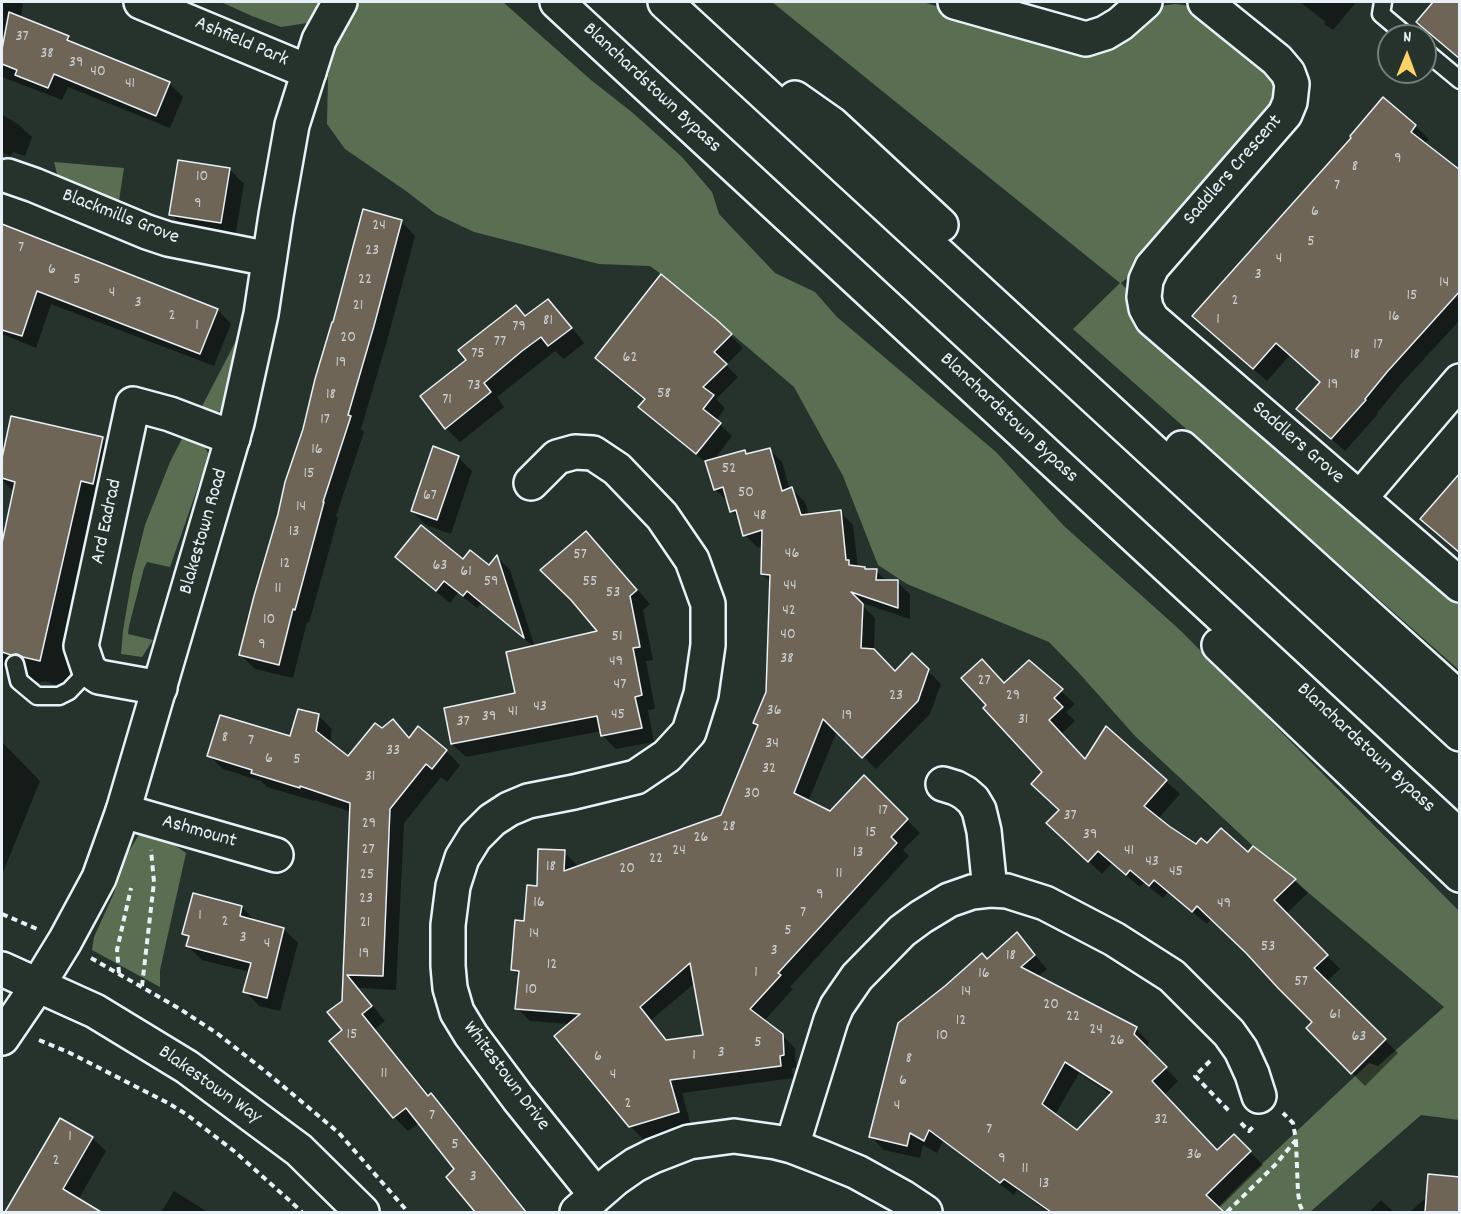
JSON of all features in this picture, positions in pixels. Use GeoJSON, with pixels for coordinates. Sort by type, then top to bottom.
{"type":"FeatureCollection","features":[{"type":"Feature","properties":{"kind":"main road","name":"Ashfield Park"},"geometry":{"type":"LineString","coordinates":[[141,2],[309,72]]}},
{"type":"Feature","properties":{"kind":"main road","name":"Blakestown Road"},"geometry":{"type":"LineString","coordinates":[[2,1038],[65,941],[99,878],[138,815],[160,688],[233,438],[254,351],[292,125],[320,40],[340,2]]}},
{"type":"Feature","properties":{"kind":"main road","name":"Blanchardstown Bypass"},"geometry":{"type":"LineString","coordinates":[[556,2],[1460,837]]}},
{"type":"Feature","properties":{"kind":"main road"},"geometry":{"type":"LineString","coordinates":[[665,2],[1460,734]]}},
{"type":"Feature","properties":{"kind":"main road"},"geometry":{"type":"LineString","coordinates":[[955,2],[1086,39],[1106,33],[1145,2]]}},
{"type":"Feature","properties":{"kind":"main road","name":"Saddlers Crescent"},"geometry":{"type":"LineString","coordinates":[[1144,297],[1146,280],[1153,265],[1285,114],[1290,102],[1292,84],[1283,66],[1205,2]]}},
{"type":"Feature","properties":{"kind":"main road"},"geometry":{"type":"LineString","coordinates":[[690,25],[832,124],[1143,412],[1460,699]]}},
{"type":"Feature","properties":{"kind":"main road","name":"Blackmills Grove"},"geometry":{"type":"LineString","coordinates":[[28,175],[147,232],[168,239],[269,259]]}},
{"type":"Feature","properties":{"kind":"main road","name":"Saddlers Grove"},"geometry":{"type":"LineString","coordinates":[[1144,297],[1146,308],[1152,319],[1460,585]]}},
{"type":"Feature","properties":{"kind":"main road"},"geometry":{"type":"LineString","coordinates":[[1360,498],[1460,381]]}},
{"type":"Feature","properties":{"kind":"main road","name":"Ard Eadrad"},"geometry":{"type":"LineString","coordinates":[[89,670],[81,646],[133,404],[170,414],[233,438]]}},
{"type":"Feature","properties":{"kind":"main road","name":"Whitestown Drive"},"geometry":{"type":"LineString","coordinates":[[531,483],[557,457],[575,452],[593,453],[617,470],[662,516],[692,560],[708,603],[708,645],[701,694],[689,732],[667,756],[636,777],[528,801],[492,820],[475,837],[462,858],[453,886],[448,924],[448,966],[450,988],[457,1012],[471,1035],[518,1098],[587,1204]]}},
{"type":"Feature","properties":{"kind":"main road"},"geometry":{"type":"LineString","coordinates":[[1095,500],[1188,615],[1460,875]]}},
{"type":"Feature","properties":{"kind":"main road"},"geometry":{"type":"LineString","coordinates":[[89,670],[99,677],[160,688]]}},
{"type":"Feature","properties":{"kind":"main road"},"geometry":{"type":"LineString","coordinates":[[944,784],[965,793],[979,810],[984,831],[990,890]]}},
{"type":"Feature","properties":{"kind":"main road","name":"Ashmount"},"geometry":{"type":"LineString","coordinates":[[138,815],[276,855]]}},
{"type":"Feature","properties":{"kind":"main road"},"geometry":{"type":"LineString","coordinates":[[792,1146],[831,1020],[837,1006],[857,977],[902,931],[929,912],[960,896],[990,890],[1006,891],[1045,903],[1114,939],[1172,976],[1229,1033],[1241,1050],[1264,1110]]}},
{"type":"Feature","properties":{"kind":"main road","name":"Blakestown Way"},"geometry":{"type":"LineString","coordinates":[[2,969],[95,1011],[187,1067],[299,1150],[362,1212]]}},
{"type":"Feature","properties":{"kind":"main road"},"geometry":{"type":"LineString","coordinates":[[587,1204],[615,1179],[653,1156],[689,1142],[734,1136],[770,1140],[792,1146],[857,1172],[925,1212]]}},
{"type":"Feature","properties":{"kind":"lane"},"geometry":{"type":"LineString","coordinates":[[1383,2],[1381,14],[1393,24]]}},
{"type":"Feature","properties":{"kind":"lane"},"geometry":{"type":"LineString","coordinates":[[1437,61],[1460,80]]}},
{"type":"Feature","properties":{"kind":"lane"},"geometry":{"type":"LineString","coordinates":[[15,664],[19,681],[37,696],[58,696],[69,691],[89,670]]}},
{"type":"Feature","properties":{"kind":"path"},"geometry":{"type":"LineString","coordinates":[[138,815],[152,853],[154,882],[142,986]]}},
{"type":"Feature","properties":{"kind":"path"},"geometry":{"type":"LineString","coordinates":[[119,973],[117,951],[127,902],[134,881]]}},
{"type":"Feature","properties":{"kind":"path"},"geometry":{"type":"LineString","coordinates":[[39,1040],[68,1052],[168,1103],[204,1127],[302,1212]]}},
{"type":"Feature","properties":{"kind":"path"},"geometry":{"type":"LineString","coordinates":[[1213,1058],[1195,1076],[1233,1114]]}},
{"type":"Feature","properties":{"kind":"path"},"geometry":{"type":"LineString","coordinates":[[1241,1123],[1249,1131],[1264,1110],[1284,1114],[1293,1123],[1298,1193],[1303,1212]]}},
{"type":"Feature","properties":{"kind":"path"},"geometry":{"type":"LineString","coordinates":[[1227,1212],[1275,1165],[1296,1140]]}},
{"type":"Feature","properties":{"kind":"green space"},"geometry":{"type":"Polygon","coordinates":[[[221,2],[319,2],[307,23],[281,27],[221,2]]]}},
{"type":"Feature","properties":{"kind":"green space"},"geometry":{"type":"Polygon","coordinates":[[[360,2],[503,2],[682,157],[712,192],[719,214],[775,273],[815,292],[837,317],[996,452],[1064,526],[1180,630],[1459,911],[1459,1120],[1421,1115],[1310,1212],[1213,1212],[1369,1063],[1378,1066],[1444,1007],[1253,846],[1135,736],[1049,642],[907,584],[878,565],[843,476],[794,387],[661,274],[650,266],[599,264],[474,232],[436,214],[345,149],[327,124],[328,76],[335,44],[360,2]]]}},
{"type":"Feature","properties":{"kind":"green space"},"geometry":{"type":"Polygon","coordinates":[[[772,2],[923,2],[1084,50],[1151,10],[1175,4],[1190,6],[1271,69],[1281,96],[1150,255],[1121,283],[1132,295],[1143,324],[1347,509],[1459,605],[1459,670],[1073,329],[1120,283],[772,2]]]}},
{"type":"Feature","properties":{"kind":"green space"},"geometry":{"type":"Polygon","coordinates":[[[54,162],[124,168],[118,207],[60,185],[54,162]]]}},
{"type":"Feature","properties":{"kind":"green space"},"geometry":{"type":"Polygon","coordinates":[[[239,335],[238,349],[224,405],[220,411],[209,415],[198,414],[239,335]]]}},
{"type":"Feature","properties":{"kind":"green space"},"geometry":{"type":"Polygon","coordinates":[[[186,431],[200,438],[208,453],[203,472],[170,567],[147,562],[144,568],[128,634],[153,640],[142,657],[121,654],[132,577],[145,525],[170,462],[186,431]]]}},
{"type":"Feature","properties":{"kind":"green space"},"geometry":{"type":"Polygon","coordinates":[[[140,833],[157,833],[186,853],[160,970],[160,987],[92,950],[94,937],[114,893],[129,851],[140,833]]]}},
{"type":"Feature","properties":{"kind":"building"},"geometry":{"type":"Polygon","coordinates":[[[1433,2],[1460,2],[1460,59],[1437,40],[1437,24],[1416,22],[1433,2]]]}},
{"type":"Feature","properties":{"kind":"building"},"geometry":{"type":"Polygon","coordinates":[[[9,12],[69,36],[67,40],[170,82],[156,116],[54,74],[48,88],[15,75],[17,70],[2,64],[2,49],[9,12]]]}},
{"type":"Feature","properties":{"kind":"building"},"geometry":{"type":"Polygon","coordinates":[[[1383,97],[1416,125],[1411,132],[1460,170],[1460,291],[1387,372],[1366,400],[1331,439],[1296,409],[1320,382],[1276,343],[1253,369],[1192,316],[1351,138],[1350,136],[1383,97]]]}},
{"type":"Feature","properties":{"kind":"building"},"geometry":{"type":"Polygon","coordinates":[[[178,160],[230,168],[221,223],[169,215],[178,160]]]}},
{"type":"Feature","properties":{"kind":"building"},"geometry":{"type":"Polygon","coordinates":[[[363,209],[402,220],[348,415],[351,416],[323,502],[279,665],[239,655],[285,482],[303,429],[363,209]]]}},
{"type":"Feature","properties":{"kind":"building"},"geometry":{"type":"Polygon","coordinates":[[[2,224],[218,309],[200,354],[37,291],[22,336],[2,330],[2,224]]]}},
{"type":"Feature","properties":{"kind":"building"},"geometry":{"type":"Polygon","coordinates":[[[661,274],[732,334],[714,352],[727,364],[703,387],[714,395],[703,409],[721,423],[696,454],[638,407],[645,399],[595,358],[661,274]]]}},
{"type":"Feature","properties":{"kind":"building"},"geometry":{"type":"Polygon","coordinates":[[[548,299],[572,328],[548,346],[541,337],[522,351],[484,383],[491,392],[445,429],[420,396],[466,360],[458,350],[516,305],[525,316],[548,299]]]}},
{"type":"Feature","properties":{"kind":"building"},"geometry":{"type":"Polygon","coordinates":[[[11,416],[103,437],[93,484],[81,481],[40,661],[2,652],[2,543],[15,482],[2,478],[2,458],[11,416]]]}},
{"type":"Feature","properties":{"kind":"building"},"geometry":{"type":"Polygon","coordinates":[[[433,446],[459,456],[437,520],[411,511],[433,446]]]}},
{"type":"Feature","properties":{"kind":"building"},"geometry":{"type":"Polygon","coordinates":[[[770,448],[782,491],[792,487],[801,515],[841,510],[846,560],[849,560],[849,565],[877,569],[876,580],[898,580],[898,608],[851,592],[863,604],[861,648],[874,649],[895,671],[912,653],[929,669],[918,701],[862,758],[823,719],[794,793],[830,811],[864,775],[908,819],[891,837],[897,843],[778,973],[781,975],[750,1009],[783,1034],[784,1055],[780,1056],[781,1066],[670,1080],[679,1112],[629,1127],[554,1036],[580,1014],[515,1009],[519,971],[511,970],[515,920],[524,921],[527,885],[537,886],[538,849],[565,850],[564,871],[721,815],[758,725],[753,723],[766,692],[770,575],[761,574],[762,530],[743,536],[736,510],[730,512],[723,487],[714,490],[705,461],[745,450],[746,454],[770,448]],[[690,963],[640,1007],[666,1040],[703,1035],[690,963]]]}},
{"type":"Feature","properties":{"kind":"building"},"geometry":{"type":"Polygon","coordinates":[[[1460,473],[1460,553],[1420,519],[1460,473]]]}},
{"type":"Feature","properties":{"kind":"building"},"geometry":{"type":"Polygon","coordinates":[[[421,525],[463,559],[470,550],[489,565],[497,555],[524,638],[467,591],[463,596],[444,581],[436,591],[395,557],[421,525]]]}},
{"type":"Feature","properties":{"kind":"building"},"geometry":{"type":"Polygon","coordinates":[[[586,531],[637,590],[630,596],[640,647],[633,648],[642,695],[635,697],[642,728],[601,736],[597,716],[451,744],[444,708],[515,693],[506,652],[597,631],[571,600],[540,570],[586,531]]]}},
{"type":"Feature","properties":{"kind":"building"},"geometry":{"type":"Polygon","coordinates":[[[982,659],[1004,683],[1029,660],[1063,689],[1054,698],[1063,707],[1049,720],[1085,759],[1106,726],[1167,780],[1144,806],[1169,826],[1196,844],[1201,838],[1207,843],[1221,828],[1248,852],[1253,846],[1296,879],[1274,900],[1328,955],[1314,968],[1386,1039],[1351,1074],[1306,1028],[1312,1022],[1197,906],[1192,912],[1154,880],[1149,886],[1130,870],[1126,875],[1098,851],[1088,862],[1046,823],[1059,810],[1031,784],[1042,772],[983,708],[986,705],[961,678],[982,659]]]}},
{"type":"Feature","properties":{"kind":"building"},"geometry":{"type":"Polygon","coordinates":[[[298,709],[319,714],[316,731],[348,756],[375,723],[382,728],[393,719],[409,738],[418,726],[447,750],[432,769],[426,764],[390,809],[383,976],[347,975],[372,1006],[362,1014],[428,1096],[431,1093],[526,1212],[475,1212],[446,1177],[454,1169],[406,1108],[393,1118],[329,1041],[342,1030],[327,1012],[342,1001],[350,803],[251,773],[252,770],[207,756],[220,715],[290,736],[298,709]]]}},
{"type":"Feature","properties":{"kind":"building"},"geometry":{"type":"Polygon","coordinates":[[[193,893],[242,906],[240,916],[284,928],[267,998],[243,992],[251,963],[186,946],[189,936],[182,934],[193,893]]]}},
{"type":"Feature","properties":{"kind":"building"},"geometry":{"type":"Polygon","coordinates":[[[1017,932],[1035,955],[1021,967],[1137,1027],[1134,1034],[1167,1067],[1152,1081],[1217,1150],[1234,1134],[1251,1151],[1206,1195],[1224,1212],[1051,1212],[1004,1179],[1000,1183],[929,1130],[924,1141],[910,1133],[907,1146],[869,1137],[898,1023],[982,953],[987,959],[1017,932]],[[1065,1062],[1042,1104],[1077,1130],[1112,1092],[1065,1062]]]}},
{"type":"Feature","properties":{"kind":"building"},"geometry":{"type":"Polygon","coordinates":[[[60,1118],[93,1137],[63,1189],[101,1212],[5,1212],[60,1118]]]}},
{"type":"Feature","properties":{"kind":"building"},"geometry":{"type":"Polygon","coordinates":[[[1428,1174],[1460,1177],[1460,1212],[1425,1212],[1428,1174]]]}}]}
